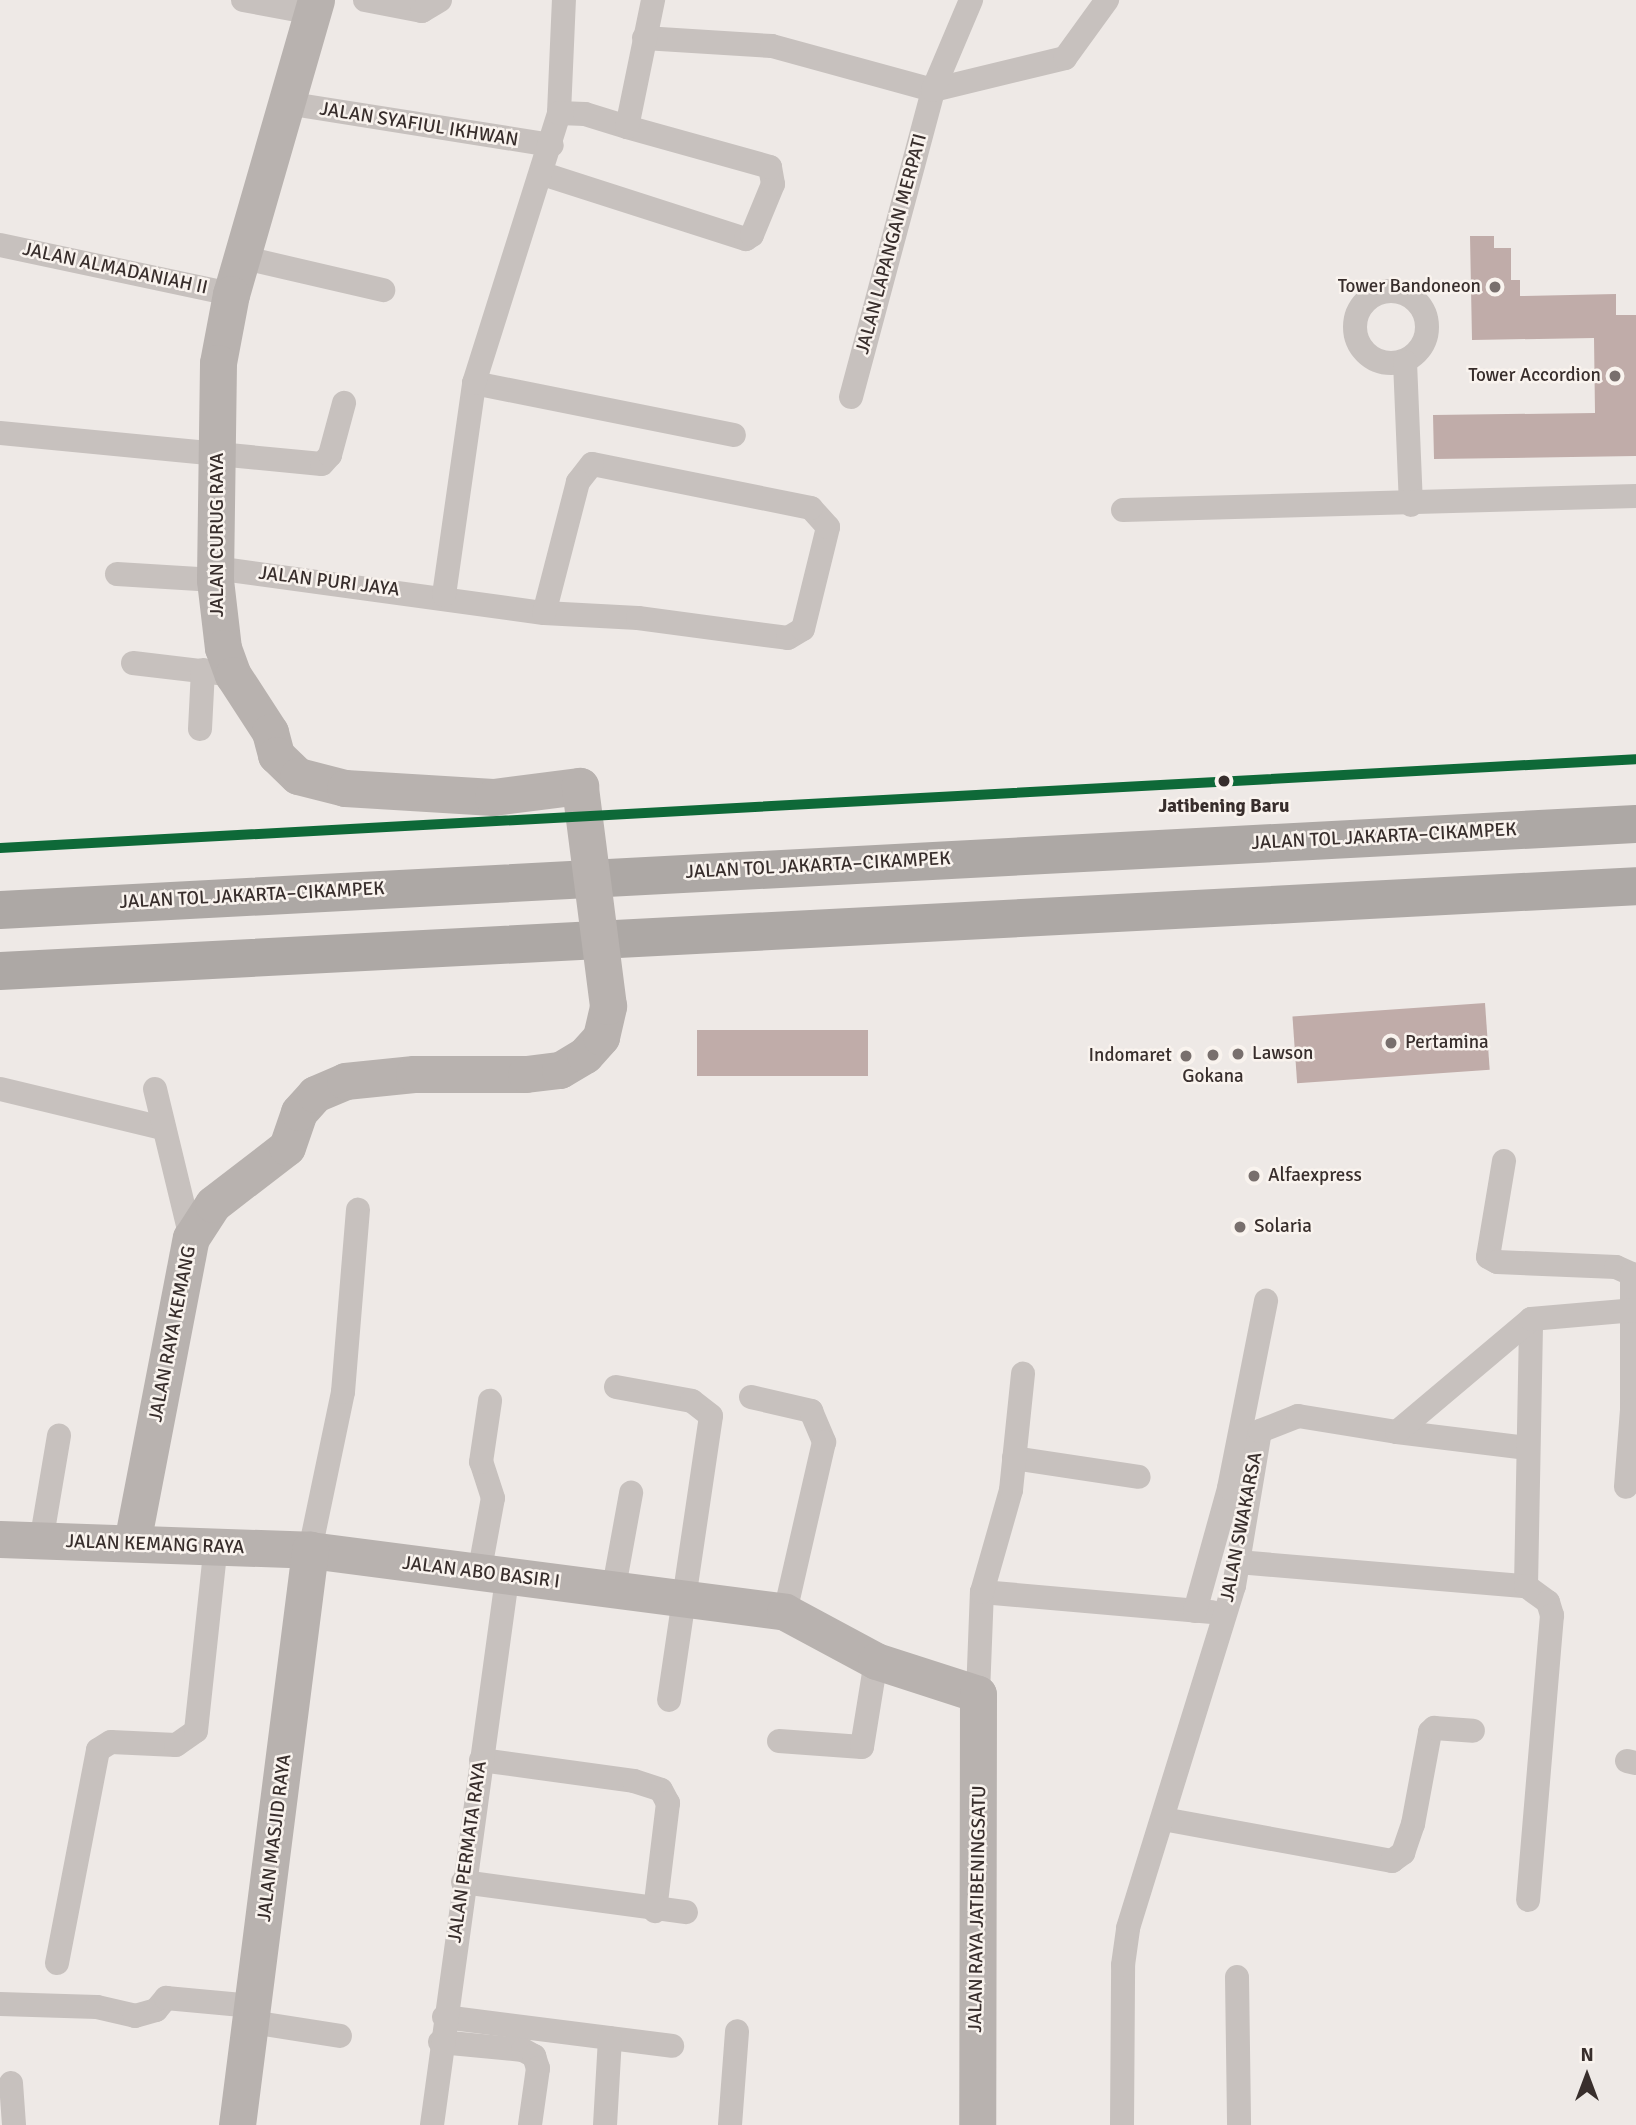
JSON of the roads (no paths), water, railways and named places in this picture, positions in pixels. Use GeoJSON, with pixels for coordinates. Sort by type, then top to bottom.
{"type":"FeatureCollection","features":[{"type":"Feature","properties":{"kind":"highway","name":"JALAN TOL JAKARTA–CIKAMPEK"},"geometry":{"type":"LineString","coordinates":[[0,910],[1636,824]]}},
{"type":"Feature","properties":{"kind":"highway"},"geometry":{"type":"LineString","coordinates":[[0,971],[1636,887]]}},
{"type":"Feature","properties":{"kind":"street"},"geometry":{"type":"LineString","coordinates":[[243,0],[315,6]]}},
{"type":"Feature","properties":{"kind":"street"},"geometry":{"type":"LineString","coordinates":[[365,0],[422,11],[440,0]]}},
{"type":"Feature","properties":{"kind":"street"},"geometry":{"type":"LineString","coordinates":[[443,596],[474,383],[543,174],[559,113],[564,0]]}},
{"type":"Feature","properties":{"kind":"street"},"geometry":{"type":"LineString","coordinates":[[626,127],[653,0]]}},
{"type":"Feature","properties":{"kind":"street","name":"JALAN LAPANGAN MERPATI"},"geometry":{"type":"LineString","coordinates":[[851,397],[933,90],[971,0]]}},
{"type":"Feature","properties":{"kind":"street"},"geometry":{"type":"LineString","coordinates":[[644,38],[772,46],[933,90],[1065,58],[1107,0]]}},
{"type":"Feature","properties":{"kind":"street","name":"JALAN CURUG RAYA"},"geometry":{"type":"LineString","coordinates":[[315,6],[285,103],[245,258],[231,294],[218,363],[215,574],[218,672],[270,732],[275,755],[298,776],[318,782],[493,797],[580,786]]}},
{"type":"Feature","properties":{"kind":"street","name":"JALAN SYAFIUL IKHWAN"},"geometry":{"type":"LineString","coordinates":[[285,103],[552,145]]}},
{"type":"Feature","properties":{"kind":"street"},"geometry":{"type":"LineString","coordinates":[[543,174],[746,239],[756,229],[773,184],[770,167],[585,114],[559,113]]}},
{"type":"Feature","properties":{"kind":"street","name":"JALAN ALMADANIAH II"},"geometry":{"type":"LineString","coordinates":[[0,245],[231,294]]}},
{"type":"Feature","properties":{"kind":"street"},"geometry":{"type":"LineString","coordinates":[[245,258],[383,290]]}},
{"type":"Feature","properties":{"kind":"street"},"geometry":{"type":"LineString","coordinates":[[1397,363],[1403,505]]}},
{"type":"Feature","properties":{"kind":"street"},"geometry":{"type":"LineString","coordinates":[[474,383],[734,435]]}},
{"type":"Feature","properties":{"kind":"street"},"geometry":{"type":"LineString","coordinates":[[0,433],[321,464],[330,455],[344,403]]}},
{"type":"Feature","properties":{"kind":"street","name":"JALAN PURI JAYA"},"geometry":{"type":"LineString","coordinates":[[117,574],[215,574],[443,596],[544,612],[638,618],[788,638],[803,629],[828,527],[811,508],[592,464],[578,482],[544,612]]}},
{"type":"Feature","properties":{"kind":"street"},"geometry":{"type":"LineString","coordinates":[[1123,510],[1403,505],[1636,496]]}},
{"type":"Feature","properties":{"kind":"street"},"geometry":{"type":"LineString","coordinates":[[133,663],[218,672],[200,729]]}},
{"type":"Feature","properties":{"kind":"street","name":"JALAN RAYA KEMANG"},"geometry":{"type":"LineString","coordinates":[[132,1543],[191,1238],[213,1204],[287,1147],[299,1112],[315,1094],[345,1081],[414,1074],[526,1074],[560,1070],[585,1055],[601,1037],[608,1006],[580,786]]}},
{"type":"Feature","properties":{"kind":"street"},"geometry":{"type":"LineString","coordinates":[[0,1089],[162,1128]]}},
{"type":"Feature","properties":{"kind":"street"},"geometry":{"type":"LineString","coordinates":[[155,1089],[162,1128],[191,1238]]}},
{"type":"Feature","properties":{"kind":"street"},"geometry":{"type":"LineString","coordinates":[[1504,1161],[1488,1257],[1518,1265],[1626,1270],[1634,1280],[1635,1310],[1626,1487]]}},
{"type":"Feature","properties":{"kind":"street"},"geometry":{"type":"LineString","coordinates":[[310,1550],[343,1392],[358,1210]]}},
{"type":"Feature","properties":{"kind":"street"},"geometry":{"type":"LineString","coordinates":[[1195,1611],[1229,1488],[1266,1301]]}},
{"type":"Feature","properties":{"kind":"street"},"geometry":{"type":"LineString","coordinates":[[1397,1432],[1531,1319],[1635,1310]]}},
{"type":"Feature","properties":{"kind":"street"},"geometry":{"type":"LineString","coordinates":[[1526,1586],[1531,1319]]}},
{"type":"Feature","properties":{"kind":"street"},"geometry":{"type":"LineString","coordinates":[[978,1694],[982,1592],[1011,1490],[1024,1374]]}},
{"type":"Feature","properties":{"kind":"street"},"geometry":{"type":"LineString","coordinates":[[616,1387],[692,1401],[710,1411],[669,1700]]}},
{"type":"Feature","properties":{"kind":"street"},"geometry":{"type":"LineString","coordinates":[[751,1397],[811,1411],[824,1442],[785,1612]]}},
{"type":"Feature","properties":{"kind":"street","name":"JALAN PERMATA RAYA"},"geometry":{"type":"LineString","coordinates":[[432,2125],[443,2017],[481,1760],[493,1576],[493,1498],[481,1462],[490,1401]]}},
{"type":"Feature","properties":{"kind":"street","name":"JALAN SWAKARSA"},"geometry":{"type":"LineString","coordinates":[[982,1592],[1225,1614],[1238,1562],[1260,1431],[1298,1416],[1397,1432]]}},
{"type":"Feature","properties":{"kind":"street"},"geometry":{"type":"LineString","coordinates":[[1397,1432],[1528,1448]]}},
{"type":"Feature","properties":{"kind":"street"},"geometry":{"type":"LineString","coordinates":[[41,1542],[59,1436]]}},
{"type":"Feature","properties":{"kind":"street"},"geometry":{"type":"LineString","coordinates":[[1013,1458],[1139,1477]]}},
{"type":"Feature","properties":{"kind":"street"},"geometry":{"type":"LineString","coordinates":[[614,1587],[631,1493]]}},
{"type":"Feature","properties":{"kind":"street","name":"JALAN KEMANG RAYA"},"geometry":{"type":"LineString","coordinates":[[0,1539],[310,1550]]}},
{"type":"Feature","properties":{"kind":"street"},"geometry":{"type":"LineString","coordinates":[[57,1964],[98,1750],[111,1742],[176,1745],[196,1731],[216,1545]]}},
{"type":"Feature","properties":{"kind":"street","name":"JALAN ABO BASIR I"},"geometry":{"type":"LineString","coordinates":[[310,1550],[493,1576],[614,1587],[785,1612],[876,1661],[978,1694]]}},
{"type":"Feature","properties":{"kind":"street","name":"JALAN MASJID RAYA"},"geometry":{"type":"LineString","coordinates":[[237,2125],[310,1550]]}},
{"type":"Feature","properties":{"kind":"street"},"geometry":{"type":"LineString","coordinates":[[1238,1562],[1526,1586],[1548,1602],[1552,1615],[1528,1900]]}},
{"type":"Feature","properties":{"kind":"street"},"geometry":{"type":"LineString","coordinates":[[1122,2125],[1123,1965],[1128,1928],[1225,1614]]}},
{"type":"Feature","properties":{"kind":"street"},"geometry":{"type":"LineString","coordinates":[[779,1741],[862,1748],[876,1661]]}},
{"type":"Feature","properties":{"kind":"street","name":"JALAN RAYA JATIBENINGSATU"},"geometry":{"type":"LineString","coordinates":[[977,2125],[978,1694]]}},
{"type":"Feature","properties":{"kind":"street"},"geometry":{"type":"LineString","coordinates":[[1163,1819],[1392,1861],[1403,1853],[1410,1834],[1430,1732],[1473,1731]]}},
{"type":"Feature","properties":{"kind":"street"},"geometry":{"type":"LineString","coordinates":[[481,1760],[634,1781],[661,1790],[668,1803],[655,1911]]}},
{"type":"Feature","properties":{"kind":"street"},"geometry":{"type":"LineString","coordinates":[[463,1882],[655,1911],[686,1912]]}},
{"type":"Feature","properties":{"kind":"street"},"geometry":{"type":"LineString","coordinates":[[1237,1977],[1239,2125]]}},
{"type":"Feature","properties":{"kind":"street"},"geometry":{"type":"LineString","coordinates":[[0,2004],[97,2007],[135,2016],[156,2010],[166,1998],[252,2014],[340,2036]]}},
{"type":"Feature","properties":{"kind":"street"},"geometry":{"type":"LineString","coordinates":[[443,2017],[672,2046]]}},
{"type":"Feature","properties":{"kind":"street"},"geometry":{"type":"LineString","coordinates":[[730,2125],[737,2031]]}},
{"type":"Feature","properties":{"kind":"street"},"geometry":{"type":"LineString","coordinates":[[605,2125],[610,2038]]}},
{"type":"Feature","properties":{"kind":"street"},"geometry":{"type":"LineString","coordinates":[[440,2042],[523,2050],[534,2056],[538,2068],[530,2125]]}},
{"type":"Feature","properties":{"kind":"street"},"geometry":{"type":"LineString","coordinates":[[11,2083],[14,2125]]}},
{"type":"Feature","properties":{"kind":"place","name":"Tower Bandoneon"},"geometry":{"type":"Point","coordinates":[1495,287]}},
{"type":"Feature","properties":{"kind":"place","name":"Tower Accordion"},"geometry":{"type":"Point","coordinates":[1615,376]}},
{"type":"Feature","properties":{"kind":"place","name":"Jatibening Baru"},"geometry":{"type":"Point","coordinates":[1224,781]}},
{"type":"Feature","properties":{"kind":"place","name":"Pertamina"},"geometry":{"type":"Point","coordinates":[1391,1043]}},
{"type":"Feature","properties":{"kind":"place","name":"Lawson"},"geometry":{"type":"Point","coordinates":[1238,1054]}},
{"type":"Feature","properties":{"kind":"place","name":"Gokana"},"geometry":{"type":"Point","coordinates":[1213,1055]}},
{"type":"Feature","properties":{"kind":"place","name":"Indomaret"},"geometry":{"type":"Point","coordinates":[1186,1056]}},
{"type":"Feature","properties":{"kind":"place","name":"Alfaexpress"},"geometry":{"type":"Point","coordinates":[1254,1176]}},
{"type":"Feature","properties":{"kind":"place","name":"Solaria"},"geometry":{"type":"Point","coordinates":[1240,1227]}}]}
